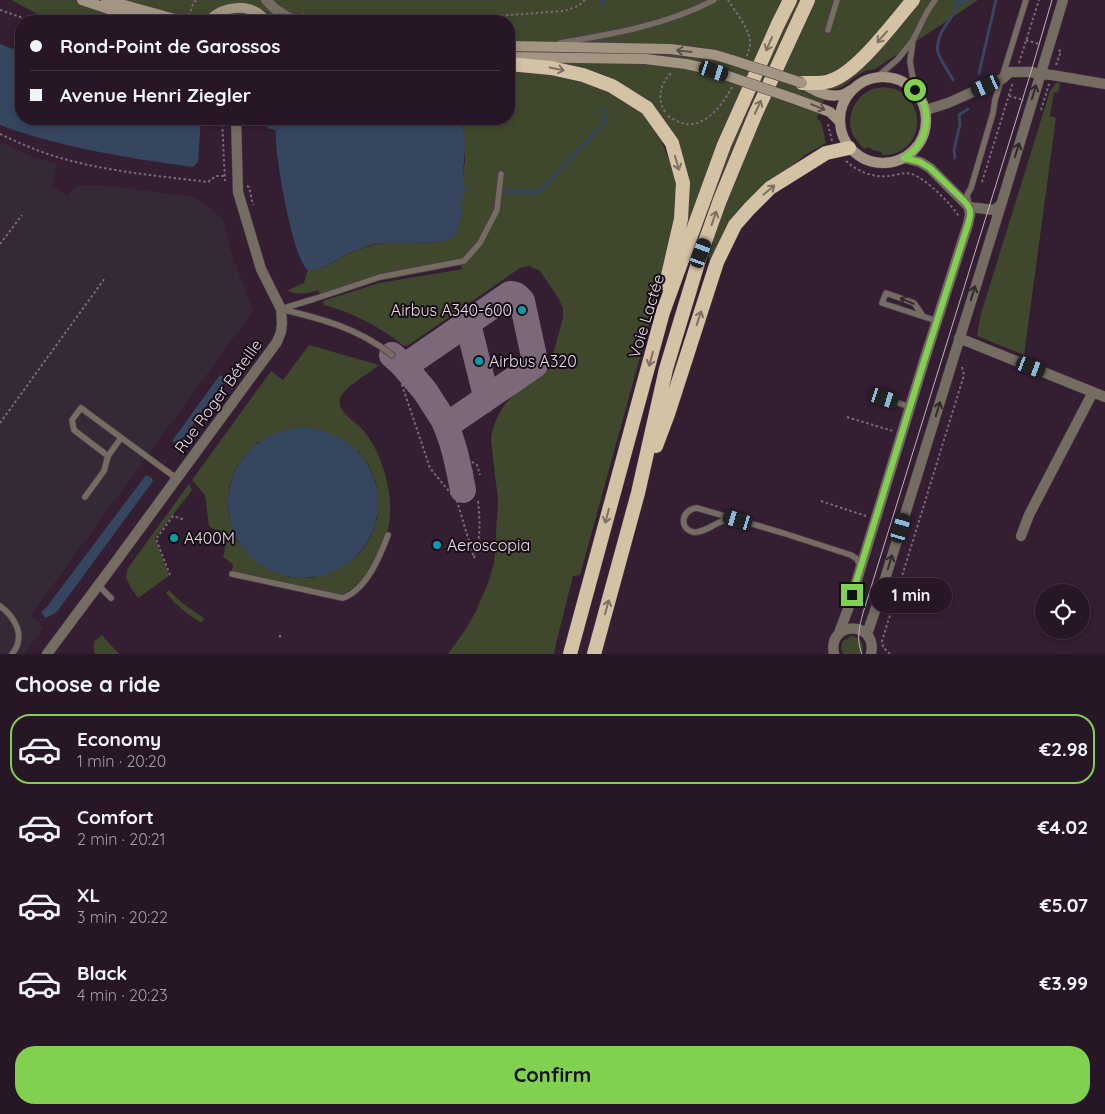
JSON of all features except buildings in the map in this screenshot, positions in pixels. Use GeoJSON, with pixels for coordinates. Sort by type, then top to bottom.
{"type":"FeatureCollection","features":[{"type":"Feature","properties":{"kind":"highway","name":"Voie Lactée"},"geometry":{"type":"LineString","coordinates":[[570,654],[663,312],[724,145],[790,0]]}},
{"type":"Feature","properties":{"kind":"highway","name":"Voie Lactée"},"geometry":{"type":"LineString","coordinates":[[594,654],[638,493],[666,369],[701,253],[754,115],[808,0]]}},
{"type":"Feature","properties":{"kind":"highway"},"geometry":{"type":"LineString","coordinates":[[802,83],[828,82],[842,76],[878,41],[914,0]]}},
{"type":"Feature","properties":{"kind":"highway"},"geometry":{"type":"LineString","coordinates":[[515,65],[551,68],[583,75],[612,86],[647,108],[672,143],[682,182],[681,219],[665,287],[663,312]]}},
{"type":"Feature","properties":{"kind":"highway"},"geometry":{"type":"LineString","coordinates":[[638,493],[668,414],[717,262],[735,225],[748,209],[770,188],[826,153],[847,153]]}},
{"type":"Feature","properties":{"kind":"main road"},"geometry":{"type":"LineString","coordinates":[[82,0],[126,15]]}},
{"type":"Feature","properties":{"kind":"main road"},"geometry":{"type":"LineString","coordinates":[[106,0],[165,15]]}},
{"type":"Feature","properties":{"kind":"main road"},"geometry":{"type":"LineString","coordinates":[[214,15],[229,8],[241,8],[259,15]]}},
{"type":"Feature","properties":{"kind":"main road"},"geometry":{"type":"LineString","coordinates":[[515,46],[670,49],[708,54],[802,83],[813,90],[829,95],[841,96],[862,82],[876,77],[890,77],[904,82],[915,90],[926,110],[927,121],[923,137],[916,149],[904,158],[893,162],[881,163],[847,153],[840,122],[841,110],[845,99],[852,90]]}},
{"type":"Feature","properties":{"kind":"main road"},"geometry":{"type":"LineString","coordinates":[[515,57],[645,59],[686,64],[704,68],[825,110],[840,122]]}},
{"type":"Feature","properties":{"kind":"street"},"geometry":{"type":"LineString","coordinates":[[266,0],[284,15]]}},
{"type":"Feature","properties":{"kind":"street"},"geometry":{"type":"LineString","coordinates":[[867,634],[1063,0]]}},
{"type":"Feature","properties":{"kind":"street"},"geometry":{"type":"LineString","coordinates":[[926,110],[948,103],[1002,79],[1010,72],[1031,72],[1105,84]]}},
{"type":"Feature","properties":{"kind":"street","name":"Rue Roger Béteille"},"geometry":{"type":"LineString","coordinates":[[47,654],[277,342],[281,332],[280,309],[261,269],[238,192],[236,125]]}},
{"type":"Feature","properties":{"kind":"street"},"geometry":{"type":"LineString","coordinates":[[834,654],[833,643],[842,626],[970,215],[969,207],[930,168],[920,162],[904,158]]}},
{"type":"Feature","properties":{"kind":"street"},"geometry":{"type":"LineString","coordinates":[[969,207],[994,210],[1000,205]]}},
{"type":"Feature","properties":{"kind":"street"},"geometry":{"type":"LineString","coordinates":[[959,338],[1105,397]]}},
{"type":"Feature","properties":{"kind":"street"},"geometry":{"type":"LineString","coordinates":[[1021,536],[1029,515],[1093,392]]}},
{"type":"Feature","properties":{"kind":"street"},"geometry":{"type":"LineString","coordinates":[[839,633],[853,628],[863,631],[870,640],[872,646],[871,654]]}},
{"type":"Feature","properties":{"kind":"lane"},"geometry":{"type":"LineString","coordinates":[[538,47],[618,33],[652,24],[697,9],[714,0]]}},
{"type":"Feature","properties":{"kind":"lane"},"geometry":{"type":"LineString","coordinates":[[828,30],[837,0]]}},
{"type":"Feature","properties":{"kind":"lane"},"geometry":{"type":"LineString","coordinates":[[876,77],[898,58],[913,40],[935,0]]}},
{"type":"Feature","properties":{"kind":"lane"},"geometry":{"type":"LineString","coordinates":[[969,207],[967,195],[971,188],[995,100],[1026,0]]}},
{"type":"Feature","properties":{"kind":"lane"},"geometry":{"type":"LineString","coordinates":[[913,40],[910,62],[915,90]]}},
{"type":"Feature","properties":{"kind":"lane"},"geometry":{"type":"LineString","coordinates":[[280,309],[314,300],[380,277],[464,261],[480,243],[497,210],[501,174]]}},
{"type":"Feature","properties":{"kind":"lane"},"geometry":{"type":"LineString","coordinates":[[923,316],[914,303],[886,293],[882,303],[937,321]]}},
{"type":"Feature","properties":{"kind":"lane"},"geometry":{"type":"LineString","coordinates":[[280,309],[314,317],[358,334],[378,344],[392,355]]}},
{"type":"Feature","properties":{"kind":"lane"},"geometry":{"type":"LineString","coordinates":[[884,398],[910,407]]}},
{"type":"Feature","properties":{"kind":"lane"},"geometry":{"type":"LineString","coordinates":[[108,456],[74,430],[72,420],[81,408],[176,478]]}},
{"type":"Feature","properties":{"kind":"lane"},"geometry":{"type":"LineString","coordinates":[[86,496],[104,471],[108,456],[121,438]]}},
{"type":"Feature","properties":{"kind":"lane"},"geometry":{"type":"LineString","coordinates":[[738,520],[728,519],[696,532],[686,527],[684,520],[686,512],[697,508],[783,533],[854,556],[859,562],[860,568]]}},
{"type":"Feature","properties":{"kind":"lane"},"geometry":{"type":"LineString","coordinates":[[232,574],[344,598],[358,588],[375,566],[388,535]]}},
{"type":"Feature","properties":{"kind":"lane"},"geometry":{"type":"LineString","coordinates":[[98,585],[111,598]]}},
{"type":"Feature","properties":{"kind":"lane"},"geometry":{"type":"LineString","coordinates":[[0,606],[6,610],[18,628],[20,638],[17,648],[12,654]]}},
{"type":"Feature","properties":{"kind":"path"},"geometry":{"type":"LineString","coordinates":[[188,15],[196,0]]}},
{"type":"Feature","properties":{"kind":"path"},"geometry":{"type":"LineString","coordinates":[[509,15],[564,11],[578,6],[585,0]]}},
{"type":"Feature","properties":{"kind":"path"},"geometry":{"type":"LineString","coordinates":[[1021,57],[1039,0]]}},
{"type":"Feature","properties":{"kind":"path"},"geometry":{"type":"LineString","coordinates":[[0,10],[15,15]]}},
{"type":"Feature","properties":{"kind":"path"},"geometry":{"type":"LineString","coordinates":[[1053,48],[1061,51],[1054,68]]}},
{"type":"Feature","properties":{"kind":"path"},"geometry":{"type":"LineString","coordinates":[[982,181],[1014,80]]}},
{"type":"Feature","properties":{"kind":"path"},"geometry":{"type":"LineString","coordinates":[[826,119],[833,145]]}},
{"type":"Feature","properties":{"kind":"path"},"geometry":{"type":"LineString","coordinates":[[222,125],[225,181]]}},
{"type":"Feature","properties":{"kind":"path"},"geometry":{"type":"LineString","coordinates":[[0,134],[37,150],[65,159],[124,172],[208,182],[216,176],[224,176]]}},
{"type":"Feature","properties":{"kind":"path"},"geometry":{"type":"LineString","coordinates":[[847,153],[856,169],[868,174],[886,177],[906,173],[921,177],[953,208],[960,222]]}},
{"type":"Feature","properties":{"kind":"path"},"geometry":{"type":"LineString","coordinates":[[0,244],[22,215]]}},
{"type":"Feature","properties":{"kind":"path"},"geometry":{"type":"LineString","coordinates":[[0,423],[105,278]]}},
{"type":"Feature","properties":{"kind":"path"},"geometry":{"type":"LineString","coordinates":[[890,654],[883,647],[882,641],[964,376],[960,363]]}},
{"type":"Feature","properties":{"kind":"path"},"geometry":{"type":"LineString","coordinates":[[417,381],[402,385],[430,468],[457,501],[474,558],[480,529],[478,501]]}},
{"type":"Feature","properties":{"kind":"path"},"geometry":{"type":"LineString","coordinates":[[847,416],[902,434]]}},
{"type":"Feature","properties":{"kind":"path"},"geometry":{"type":"LineString","coordinates":[[462,464],[472,462],[477,465],[480,474]]}},
{"type":"Feature","properties":{"kind":"path"},"geometry":{"type":"LineString","coordinates":[[463,470],[471,468],[473,475]]}},
{"type":"Feature","properties":{"kind":"path"},"geometry":{"type":"LineString","coordinates":[[821,501],[875,519]]}},
{"type":"Feature","properties":{"kind":"path"},"geometry":{"type":"LineString","coordinates":[[170,575],[156,538],[173,516],[185,520]]}},
{"type":"Feature","properties":{"kind":"path"},"geometry":{"type":"LineString","coordinates":[[873,617],[888,621]]}},
{"type":"Feature","properties":{"kind":"path"},"geometry":{"type":"LineString","coordinates":[[280,635],[280,640]]}},
{"type":"Feature","properties":{"kind":"shaded area"},"geometry":{"type":"Polygon","coordinates":[[[0,142],[35,158],[57,164],[52,185],[67,196],[77,186],[100,185],[194,197],[222,218],[230,248],[253,311],[30,616],[44,627],[24,654],[0,654],[0,142]]]}},
{"type":"Feature","properties":{"kind":"green space"},"geometry":{"type":"Polygon","coordinates":[[[11,0],[978,0],[875,69],[863,72],[839,88],[828,89],[817,118],[821,122],[826,143],[805,155],[752,198],[712,260],[709,258],[687,218],[678,157],[661,141],[674,171],[677,199],[673,237],[580,575],[573,576],[554,654],[448,654],[476,611],[494,563],[498,500],[491,440],[496,420],[512,397],[549,369],[563,318],[563,308],[559,299],[540,271],[529,266],[520,268],[407,346],[404,346],[356,316],[324,305],[323,301],[379,283],[463,269],[459,264],[379,278],[321,296],[318,290],[303,294],[288,291],[304,283],[308,269],[313,270],[324,267],[350,253],[373,245],[383,243],[434,242],[454,236],[465,160],[462,125],[515,125],[515,15],[40,15],[11,0]]]}},
{"type":"Feature","properties":{"kind":"green space"},"geometry":{"type":"Polygon","coordinates":[[[1056,83],[1060,84],[1058,93],[1054,92],[1050,116],[1056,118],[1024,355],[977,336],[980,317],[1050,91],[1056,83]]]}},
{"type":"Feature","properties":{"kind":"green space"},"geometry":{"type":"Polygon","coordinates":[[[884,87],[895,89],[910,100],[915,109],[917,127],[909,144],[902,150],[882,155],[881,152],[868,147],[864,149],[860,145],[852,133],[850,120],[853,107],[861,96],[872,89],[884,87]]]}},
{"type":"Feature","properties":{"kind":"green space"},"geometry":{"type":"Polygon","coordinates":[[[309,345],[379,365],[346,390],[340,399],[340,404],[348,417],[364,431],[377,451],[382,463],[390,501],[389,525],[383,543],[368,572],[359,583],[341,595],[232,572],[233,564],[223,557],[225,545],[222,536],[209,526],[205,495],[192,480],[271,371],[283,380],[309,345]],[[258,442],[245,455],[235,470],[229,487],[229,518],[238,541],[288,577],[313,578],[357,556],[371,536],[377,519],[378,500],[376,483],[369,466],[358,451],[258,442]]]}},
{"type":"Feature","properties":{"kind":"green space"},"geometry":{"type":"Polygon","coordinates":[[[189,484],[192,490],[155,538],[169,576],[138,598],[126,577],[128,568],[189,484]]]}},
{"type":"Feature","properties":{"kind":"green space"},"geometry":{"type":"Polygon","coordinates":[[[169,590],[182,603],[204,618],[202,623],[174,602],[166,593],[169,590]]]}},
{"type":"Feature","properties":{"kind":"green space"},"geometry":{"type":"Polygon","coordinates":[[[102,635],[119,654],[95,654],[93,644],[96,643],[93,642],[102,635]]]}},
{"type":"Feature","properties":{"kind":"green space"},"geometry":{"type":"Polygon","coordinates":[[[851,636],[862,642],[861,654],[843,654],[841,647],[843,641],[851,636]]]}},
{"type":"Feature","properties":{"kind":"water"},"geometry":{"type":"Polygon","coordinates":[[[0,44],[15,50],[15,125],[201,125],[198,162],[193,167],[120,156],[47,140],[0,125],[0,44]]]}},
{"type":"Feature","properties":{"kind":"water"},"geometry":{"type":"Polygon","coordinates":[[[276,125],[462,125],[465,148],[462,206],[458,227],[453,237],[437,242],[379,243],[370,245],[349,253],[317,270],[308,270],[298,252],[293,236],[279,170],[276,125]]]}},
{"type":"Feature","properties":{"kind":"water"},"geometry":{"type":"Polygon","coordinates":[[[220,375],[226,379],[178,445],[172,441],[220,375]]]}},
{"type":"Feature","properties":{"kind":"water"},"geometry":{"type":"Polygon","coordinates":[[[303,428],[318,429],[332,434],[356,450],[372,474],[377,488],[377,518],[372,532],[356,556],[332,572],[318,577],[303,578],[288,577],[274,572],[250,556],[234,532],[229,518],[228,503],[229,488],[234,474],[250,450],[274,434],[288,429],[303,428]]]}},
{"type":"Feature","properties":{"kind":"water"},"geometry":{"type":"Polygon","coordinates":[[[146,475],[152,478],[153,481],[56,613],[45,618],[41,612],[46,608],[146,475]]]}},
{"type":"Feature","properties":{"kind":"waterway"},"geometry":{"type":"LineString","coordinates":[[601,5],[604,0]]}},
{"type":"Feature","properties":{"kind":"waterway"},"geometry":{"type":"LineString","coordinates":[[955,0],[959,2],[971,0]]}},
{"type":"Feature","properties":{"kind":"waterway"},"geometry":{"type":"LineString","coordinates":[[979,73],[996,0]]}},
{"type":"Feature","properties":{"kind":"waterway"},"geometry":{"type":"LineString","coordinates":[[953,80],[938,52],[938,41],[959,2]]}},
{"type":"Feature","properties":{"kind":"waterway"},"geometry":{"type":"LineString","coordinates":[[503,191],[540,192],[606,121],[604,109]]}},
{"type":"Feature","properties":{"kind":"waterway"},"geometry":{"type":"LineString","coordinates":[[955,158],[954,150],[960,124],[959,115],[968,109]]}},
{"type":"Feature","properties":{"kind":"waterway"},"geometry":{"type":"LineString","coordinates":[[269,127],[278,129]]}},
{"type":"Feature","properties":{"kind":"waterway"},"geometry":{"type":"LineString","coordinates":[[458,186],[470,190]]}},
{"type":"Feature","properties":{"kind":"taxiway"},"geometry":{"type":"LineString","coordinates":[[392,355],[402,364],[408,364],[510,294],[514,294],[522,301],[535,365],[453,421],[447,422],[443,419],[425,391],[402,364]]}},
{"type":"Feature","properties":{"kind":"taxiway"},"geometry":{"type":"LineString","coordinates":[[461,327],[466,327],[470,332],[486,395],[483,401]]}},
{"type":"Feature","properties":{"kind":"taxiway"},"geometry":{"type":"LineString","coordinates":[[443,419],[453,445],[463,490]]}},
{"type":"Feature","properties":{"kind":"tram line"},"geometry":{"type":"LineString","coordinates":[[862,654],[859,629],[863,613],[1052,0]]}},
{"type":"Feature","properties":{"kind":"place","name":"Airbus A340-600"},"geometry":{"type":"Point","coordinates":[522,310]}},
{"type":"Feature","properties":{"kind":"place","name":"Airbus A320"},"geometry":{"type":"Point","coordinates":[479,361]}},
{"type":"Feature","properties":{"kind":"place","name":"A400M"},"geometry":{"type":"Point","coordinates":[174,538]}},
{"type":"Feature","properties":{"kind":"place","name":"Aeroscopia"},"geometry":{"type":"Point","coordinates":[437,545]}},
{"type":"Feature","properties":{"kind":"route"},"geometry":{"type":"LineString","coordinates":[[852,595],[970,215],[969,207],[964,201],[930,168],[920,162],[904,158],[916,149],[926,129],[926,110],[915,90]]}}]}
